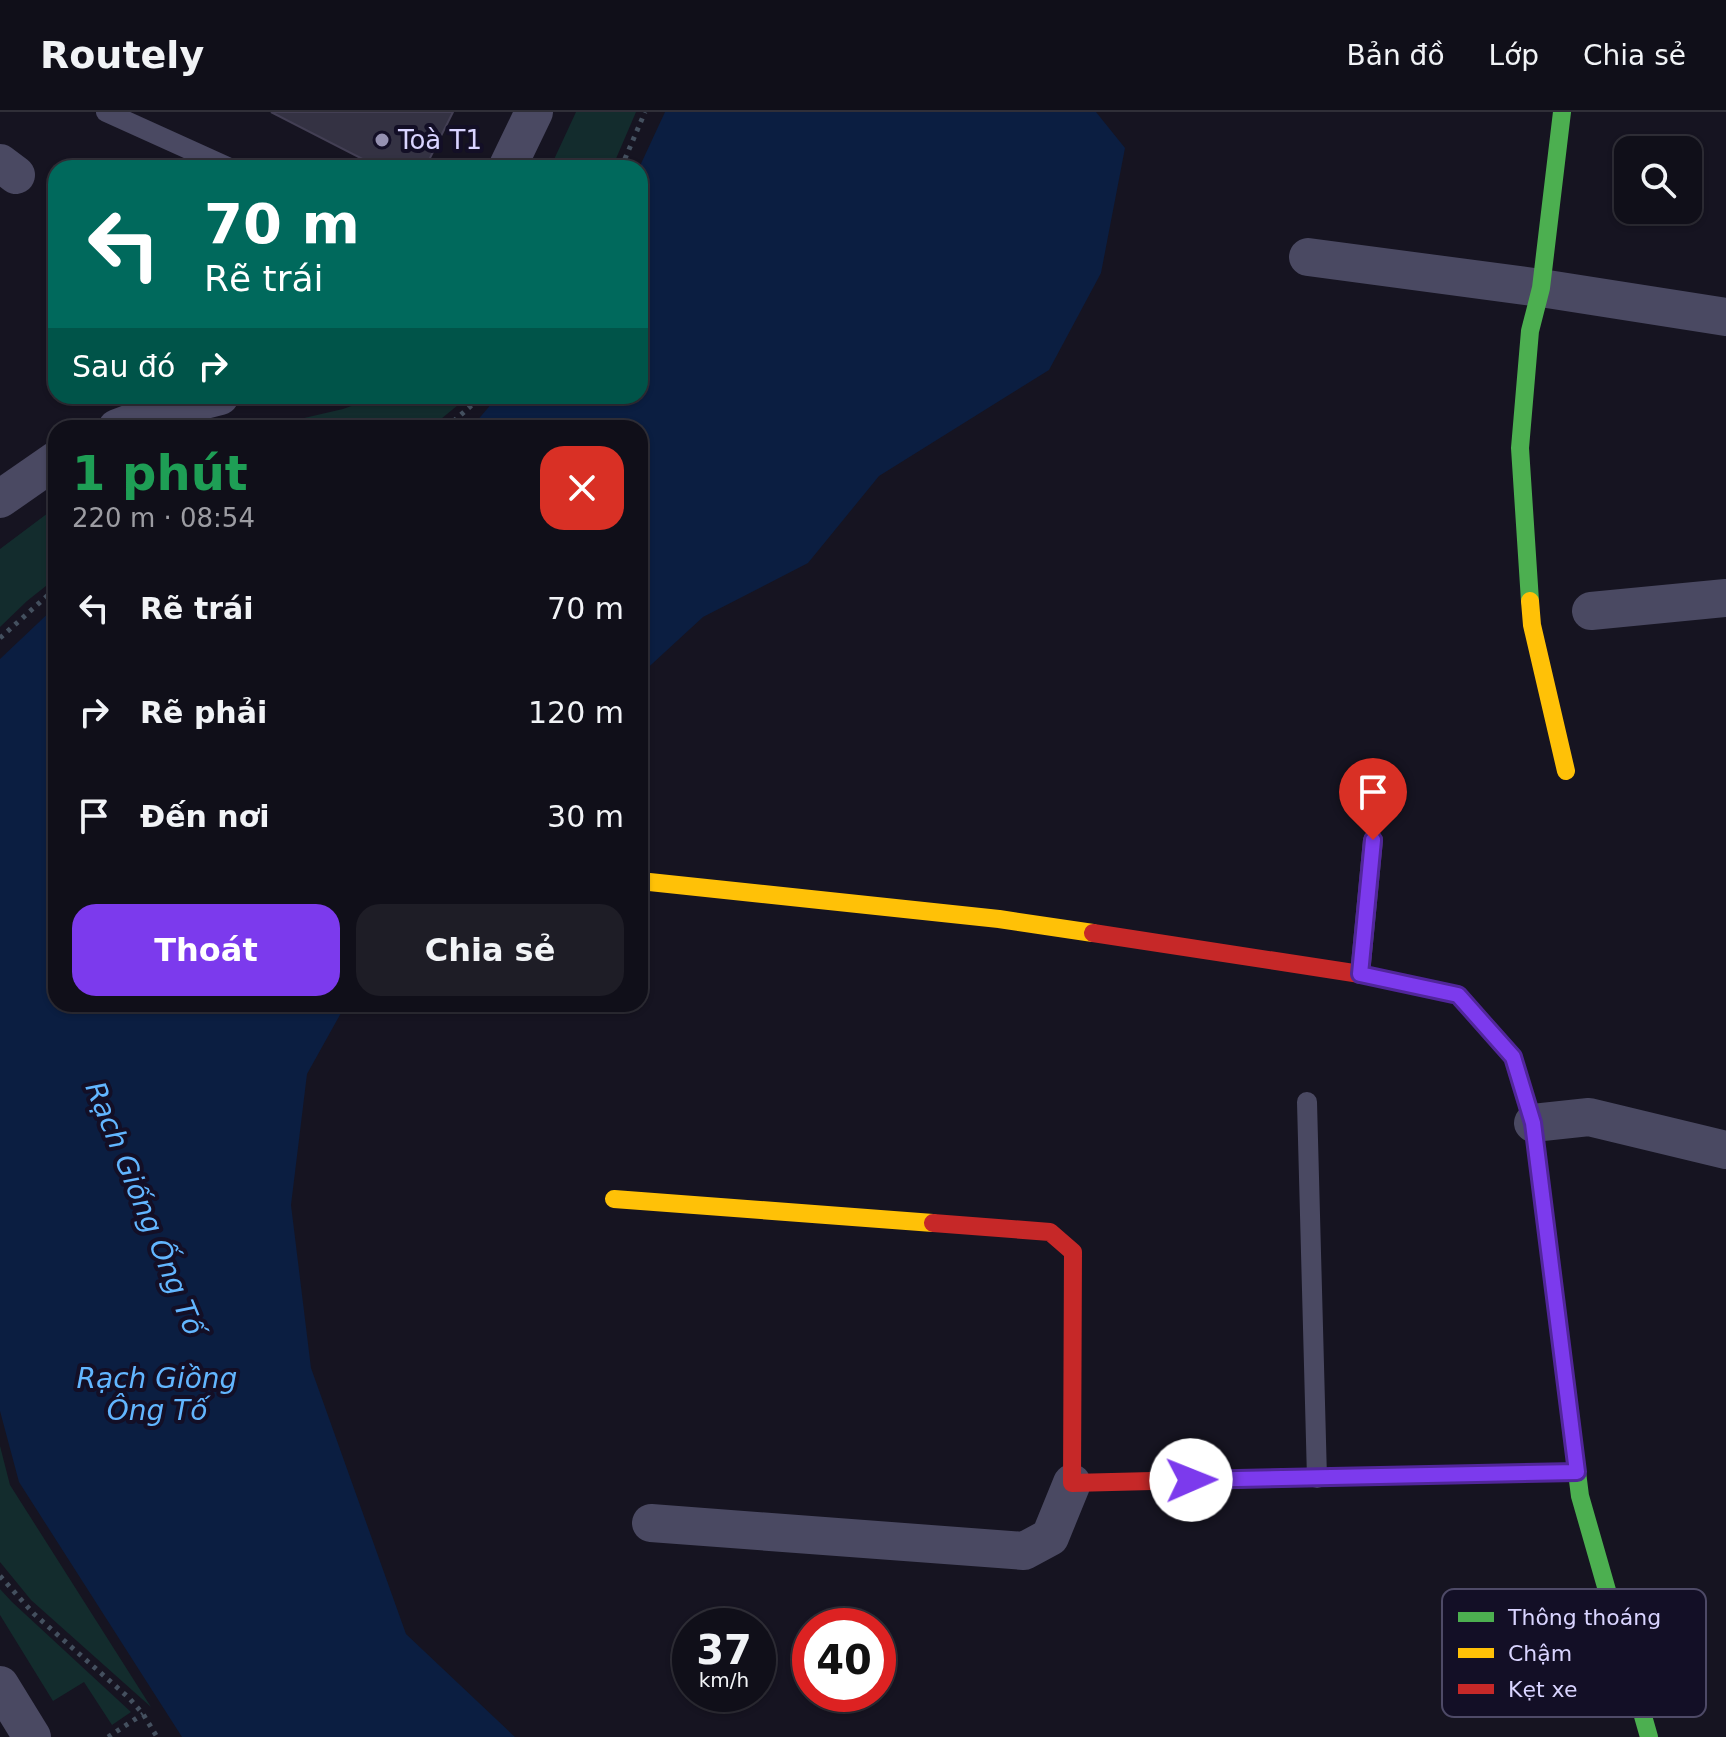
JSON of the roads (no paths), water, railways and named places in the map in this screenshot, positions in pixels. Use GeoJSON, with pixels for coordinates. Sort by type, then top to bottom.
{"type":"FeatureCollection","features":[{"type":"Feature","properties":{"kind":"street"},"geometry":{"type":"LineString","coordinates":[[511,160],[534,112]]}},
{"type":"Feature","properties":{"kind":"street"},"geometry":{"type":"LineString","coordinates":[[1562,112],[1541,288],[1530,331],[1520,448],[1532,625],[1566,771]]}},
{"type":"Feature","properties":{"kind":"street"},"geometry":{"type":"LineString","coordinates":[[1308,257],[1541,288],[1726,317]]}},
{"type":"Feature","properties":{"kind":"street"},"geometry":{"type":"LineString","coordinates":[[138,420],[189,404]]}},
{"type":"Feature","properties":{"kind":"street"},"geometry":{"type":"LineString","coordinates":[[0,499],[48,466]]}},
{"type":"Feature","properties":{"kind":"street"},"geometry":{"type":"LineString","coordinates":[[1591,611],[1726,598]]}},
{"type":"Feature","properties":{"kind":"street"},"geometry":{"type":"LineString","coordinates":[[648,882],[999,919],[1360,974],[1458,995],[1513,1057],[1533,1123],[1580,1496],[1607,1589]]}},
{"type":"Feature","properties":{"kind":"street"},"geometry":{"type":"LineString","coordinates":[[1533,1123],[1589,1117],[1726,1150]]}},
{"type":"Feature","properties":{"kind":"street"},"geometry":{"type":"LineString","coordinates":[[614,1199],[1050,1232],[1073,1252],[1072,1483],[1050,1537],[1024,1551],[651,1523]]}},
{"type":"Feature","properties":{"kind":"street"},"geometry":{"type":"LineString","coordinates":[[1072,1483],[1577,1472]]}},
{"type":"Feature","properties":{"kind":"street"},"geometry":{"type":"LineString","coordinates":[[0,1685],[32,1737]]}},
{"type":"Feature","properties":{"kind":"street"},"geometry":{"type":"LineString","coordinates":[[1643,1717],[1649,1737]]}},
{"type":"Feature","properties":{"kind":"lane"},"geometry":{"type":"LineString","coordinates":[[106,112],[212,160]]}},
{"type":"Feature","properties":{"kind":"lane"},"geometry":{"type":"LineString","coordinates":[[1360,974],[1373,840]]}},
{"type":"Feature","properties":{"kind":"lane"},"geometry":{"type":"LineString","coordinates":[[1307,1102],[1317,1478]]}},
{"type":"Feature","properties":{"kind":"water"},"geometry":{"type":"Polygon","coordinates":[[[665,112],[1096,112],[1125,148],[1101,273],[1049,370],[879,476],[808,563],[703,617],[648,668],[648,420],[478,420],[491,404],[648,404],[648,160],[643,160],[665,112]]]}},
{"type":"Feature","properties":{"kind":"water","name":"Rạch Giồng Ông Tố"},"geometry":{"type":"Polygon","coordinates":[[[48,614],[48,1012],[342,1012],[307,1074],[291,1205],[311,1368],[406,1634],[515,1737],[182,1737],[19,1482],[0,1411],[0,659],[48,614]]]}},
{"type":"Feature","properties":{"kind":"place","name":"Toà T1"},"geometry":{"type":"Point","coordinates":[382,140]}},
{"type":"Feature","properties":{"kind":"water label","name":"Rạch Giống Ống Tố"},"geometry":{"type":"Point","coordinates":[145,1208]}}]}
